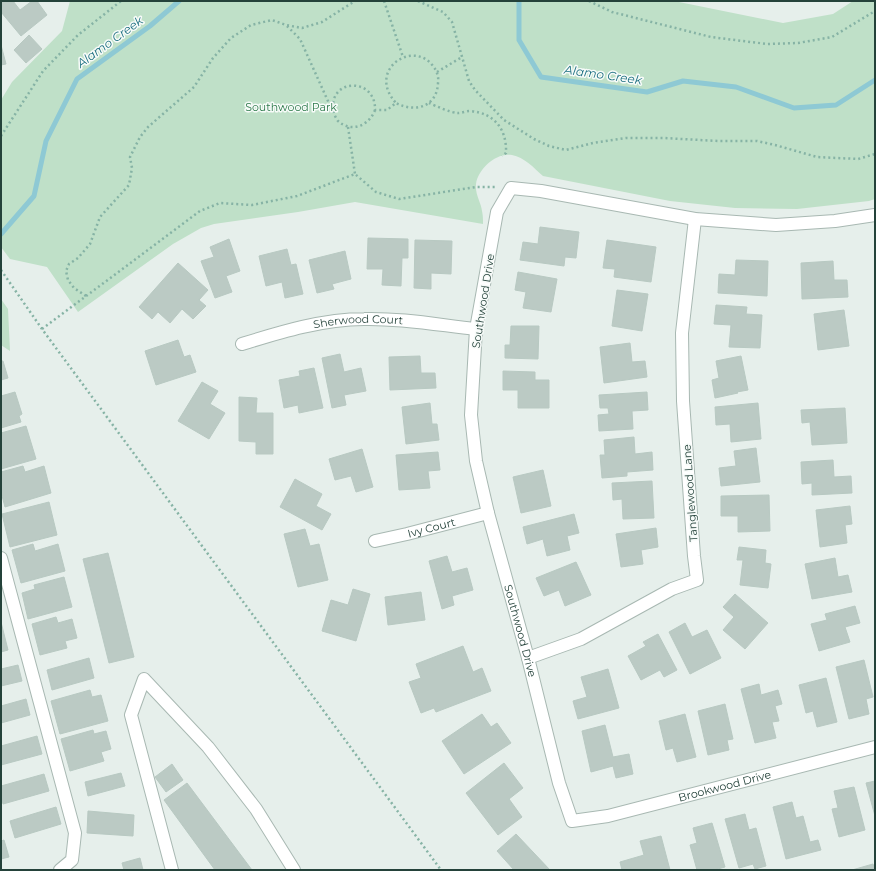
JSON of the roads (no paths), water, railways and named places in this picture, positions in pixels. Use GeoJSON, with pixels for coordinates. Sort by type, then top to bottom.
{"type":"FeatureCollection","features":[{"type":"Feature","properties":{"kind":"street","name":"Southwood Drive"},"geometry":{"type":"LineString","coordinates":[[572,821],[559,783],[528,658],[488,513],[476,461],[471,415],[476,329],[497,212],[511,188],[541,191],[695,219],[776,225],[835,221],[875,215]]}},
{"type":"Feature","properties":{"kind":"street","name":"Tanglewood Lane"},"geometry":{"type":"LineString","coordinates":[[528,658],[581,639],[672,589],[698,580],[694,556],[683,401],[682,333],[695,219]]}},
{"type":"Feature","properties":{"kind":"street","name":"Sherwood Court"},"geometry":{"type":"LineString","coordinates":[[242,344],[267,336],[325,322],[364,319],[418,322],[476,329]]}},
{"type":"Feature","properties":{"kind":"street","name":"Ivy Court"},"geometry":{"type":"LineString","coordinates":[[375,541],[488,513]]}},
{"type":"Feature","properties":{"kind":"street"},"geometry":{"type":"LineString","coordinates":[[1,558],[75,833],[72,860],[60,870]]}},
{"type":"Feature","properties":{"kind":"street"},"geometry":{"type":"LineString","coordinates":[[172,870],[131,715],[144,679],[208,747],[256,809],[294,870]]}},
{"type":"Feature","properties":{"kind":"street","name":"Brookwood Drive"},"geometry":{"type":"LineString","coordinates":[[572,821],[608,816],[875,747]]}},
{"type":"Feature","properties":{"kind":"waterway","name":"Alamo Creek"},"geometry":{"type":"LineString","coordinates":[[1,234],[34,196],[46,141],[77,79],[150,26],[179,1]]}},
{"type":"Feature","properties":{"kind":"waterway","name":"Alamo Creek"},"geometry":{"type":"LineString","coordinates":[[519,1],[519,40],[541,77],[647,92],[683,81],[736,87],[794,108],[836,105],[875,80]]}},
{"type":"Feature","properties":{"kind":"park label","name":"Southwood Park"},"geometry":{"type":"Point","coordinates":[291,107]}}]}
